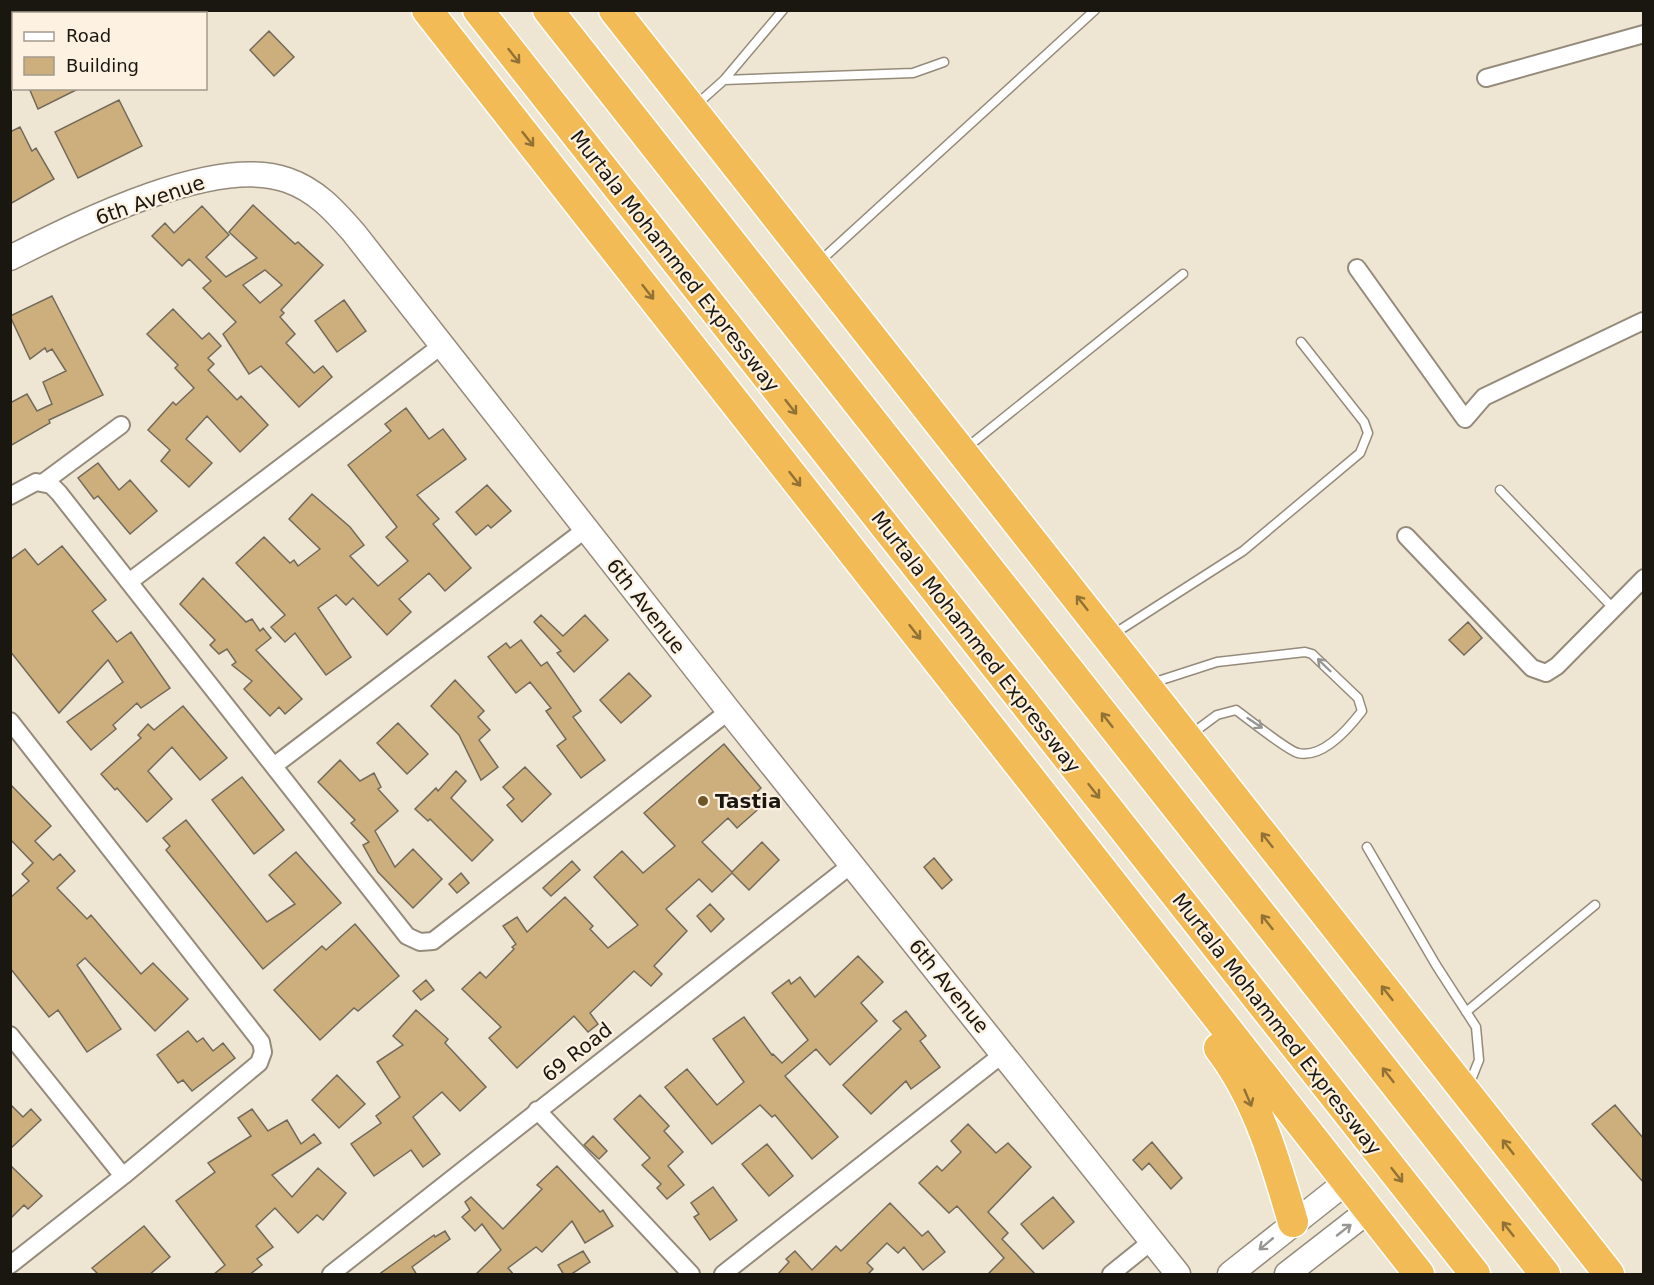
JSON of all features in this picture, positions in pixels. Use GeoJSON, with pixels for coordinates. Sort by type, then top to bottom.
{"type":"FeatureCollection","features":[{"type":"Feature","properties":{"kind":"highway","name":"Murtala Mohammed Expressway"},"geometry":{"type":"LineString","coordinates":[[427,10],[1419,1275]]}},
{"type":"Feature","properties":{"kind":"highway","name":"Murtala Mohammed Expressway"},"geometry":{"type":"LineString","coordinates":[[478,10],[1475,1275]]}},
{"type":"Feature","properties":{"kind":"highway"},"geometry":{"type":"LineString","coordinates":[[548,10],[1545,1275]]}},
{"type":"Feature","properties":{"kind":"highway"},"geometry":{"type":"LineString","coordinates":[[614,10],[1609,1275]]}},
{"type":"Feature","properties":{"kind":"highway"},"geometry":{"type":"LineString","coordinates":[[1092,856],[1116,909],[1227,1058],[1244,1088],[1280,1177],[1293,1222]]}},
{"type":"Feature","properties":{"kind":"street"},"geometry":{"type":"LineString","coordinates":[[1486,78],[1644,34]]}},
{"type":"Feature","properties":{"kind":"street","name":"6th Avenue"},"geometry":{"type":"LineString","coordinates":[[10,258],[112,211],[194,182],[230,176],[261,175],[285,179],[324,200],[354,232],[729,711],[1178,1275]]}},
{"type":"Feature","properties":{"kind":"street"},"geometry":{"type":"LineString","coordinates":[[1357,268],[1465,419],[1484,397],[1643,321],[1644,316]]}},
{"type":"Feature","properties":{"kind":"street"},"geometry":{"type":"LineString","coordinates":[[129,582],[441,345]]}},
{"type":"Feature","properties":{"kind":"street"},"geometry":{"type":"LineString","coordinates":[[10,496],[28,485],[45,482],[121,425]]}},
{"type":"Feature","properties":{"kind":"street"},"geometry":{"type":"LineString","coordinates":[[45,482],[59,493],[275,765],[407,936],[420,942],[433,941],[729,711]]}},
{"type":"Feature","properties":{"kind":"street"},"geometry":{"type":"LineString","coordinates":[[275,765],[586,529]]}},
{"type":"Feature","properties":{"kind":"street"},"geometry":{"type":"LineString","coordinates":[[1406,536],[1532,668],[1546,673],[1557,666],[1644,579]]}},
{"type":"Feature","properties":{"kind":"street"},"geometry":{"type":"LineString","coordinates":[[10,721],[261,1042],[263,1052],[259,1063],[123,1176],[10,1265]]}},
{"type":"Feature","properties":{"kind":"street","name":"69 Road"},"geometry":{"type":"LineString","coordinates":[[331,1275],[537,1110],[851,865]]}},
{"type":"Feature","properties":{"kind":"street"},"geometry":{"type":"LineString","coordinates":[[10,1035],[123,1176]]}},
{"type":"Feature","properties":{"kind":"street"},"geometry":{"type":"LineString","coordinates":[[723,1275],[1003,1054]]}},
{"type":"Feature","properties":{"kind":"street"},"geometry":{"type":"LineString","coordinates":[[537,1110],[691,1275]]}},
{"type":"Feature","properties":{"kind":"street"},"geometry":{"type":"LineString","coordinates":[[1230,1275],[1293,1222],[1346,1183]]}},
{"type":"Feature","properties":{"kind":"street"},"geometry":{"type":"LineString","coordinates":[[1287,1275],[1368,1211]]}},
{"type":"Feature","properties":{"kind":"street"},"geometry":{"type":"LineString","coordinates":[[1111,1275],[1152,1241]]}},
{"type":"Feature","properties":{"kind":"lane"},"geometry":{"type":"LineString","coordinates":[[692,109],[724,80],[783,10]]}},
{"type":"Feature","properties":{"kind":"lane"},"geometry":{"type":"LineString","coordinates":[[815,266],[1095,10]]}},
{"type":"Feature","properties":{"kind":"lane"},"geometry":{"type":"LineString","coordinates":[[724,80],[914,73],[944,62]]}},
{"type":"Feature","properties":{"kind":"lane"},"geometry":{"type":"LineString","coordinates":[[962,451],[1183,274]]}},
{"type":"Feature","properties":{"kind":"lane"},"geometry":{"type":"LineString","coordinates":[[1109,637],[1243,551],[1360,453],[1368,434],[1364,422],[1302,342]]}},
{"type":"Feature","properties":{"kind":"lane"},"geometry":{"type":"LineString","coordinates":[[1500,490],[1614,609]]}},
{"type":"Feature","properties":{"kind":"lane"},"geometry":{"type":"LineString","coordinates":[[1146,684],[1217,662],[1305,652],[1312,654],[1358,698],[1362,711],[1351,726],[1316,753],[1297,753],[1236,710],[1217,715],[1187,737]]}},
{"type":"Feature","properties":{"kind":"lane"},"geometry":{"type":"LineString","coordinates":[[1367,847],[1436,966],[1476,1027],[1479,1060],[1466,1094]]}},
{"type":"Feature","properties":{"kind":"lane"},"geometry":{"type":"LineString","coordinates":[[1466,1011],[1595,905]]}},
{"type":"Feature","properties":{"kind":"building"},"geometry":{"type":"Polygon","coordinates":[[[269,31],[294,57],[274,76],[250,50],[269,31]]]}},
{"type":"Feature","properties":{"kind":"building"},"geometry":{"type":"Polygon","coordinates":[[[30,90],[76,90],[38,109],[30,90]]]}},
{"type":"Feature","properties":{"kind":"building"},"geometry":{"type":"Polygon","coordinates":[[[119,100],[142,146],[78,178],[55,132],[119,100]]]}},
{"type":"Feature","properties":{"kind":"building"},"geometry":{"type":"Polygon","coordinates":[[[20,127],[32,151],[36,148],[54,179],[10,204],[10,132],[20,127]]]}},
{"type":"Feature","properties":{"kind":"building"},"geometry":{"type":"Polygon","coordinates":[[[253,205],[295,244],[298,242],[323,265],[281,310],[284,313],[280,317],[295,334],[286,343],[314,373],[323,366],[332,377],[299,407],[261,366],[249,374],[223,334],[236,322],[203,288],[211,281],[189,259],[182,266],[152,236],[165,223],[174,233],[202,206],[229,235],[206,257],[226,277],[257,258],[229,232],[253,205]],[[265,270],[243,285],[260,303],[282,285],[265,270]]]}},
{"type":"Feature","properties":{"kind":"building"},"geometry":{"type":"Polygon","coordinates":[[[52,296],[103,395],[49,420],[50,423],[10,446],[10,403],[27,394],[37,411],[52,404],[43,382],[66,371],[52,349],[47,352],[45,348],[30,359],[10,316],[52,296]]]}},
{"type":"Feature","properties":{"kind":"building"},"geometry":{"type":"Polygon","coordinates":[[[344,300],[366,331],[337,352],[315,321],[344,300]]]}},
{"type":"Feature","properties":{"kind":"building"},"geometry":{"type":"Polygon","coordinates":[[[173,309],[202,339],[209,333],[221,346],[208,358],[214,364],[208,370],[237,400],[241,396],[268,425],[240,452],[207,416],[186,439],[212,463],[189,487],[161,461],[170,450],[148,430],[173,402],[176,405],[194,388],[175,368],[178,365],[147,334],[173,309]]]}},
{"type":"Feature","properties":{"kind":"building"},"geometry":{"type":"Polygon","coordinates":[[[406,408],[429,439],[443,429],[466,459],[417,495],[439,519],[433,524],[471,568],[445,591],[429,573],[399,599],[411,612],[387,635],[353,598],[346,605],[336,595],[318,608],[351,657],[326,675],[295,633],[285,642],[271,627],[285,615],[236,563],[264,537],[290,563],[294,560],[298,566],[320,549],[289,519],[312,494],[350,527],[364,545],[350,556],[378,586],[408,561],[386,537],[397,527],[348,465],[391,431],[385,424],[406,408]]]}},
{"type":"Feature","properties":{"kind":"building"},"geometry":{"type":"Polygon","coordinates":[[[98,463],[119,490],[130,480],[157,511],[130,534],[98,496],[94,499],[78,478],[98,463]]]}},
{"type":"Feature","properties":{"kind":"building"},"geometry":{"type":"Polygon","coordinates":[[[487,485],[511,511],[491,528],[488,525],[476,535],[456,512],[487,485]]]}},
{"type":"Feature","properties":{"kind":"building"},"geometry":{"type":"Polygon","coordinates":[[[62,546],[106,600],[92,611],[117,642],[131,632],[170,688],[141,708],[137,703],[113,725],[116,729],[91,750],[67,722],[123,682],[108,660],[59,713],[10,651],[10,560],[25,549],[38,565],[62,546]]]}},
{"type":"Feature","properties":{"kind":"building"},"geometry":{"type":"Polygon","coordinates":[[[203,578],[246,622],[252,619],[260,631],[263,628],[271,638],[256,650],[302,699],[285,714],[279,707],[270,716],[244,689],[252,681],[232,665],[236,662],[227,649],[219,654],[210,645],[215,640],[180,604],[203,578]]]}},
{"type":"Feature","properties":{"kind":"building"},"geometry":{"type":"Polygon","coordinates":[[[541,615],[563,636],[585,615],[608,640],[574,672],[557,653],[561,651],[534,622],[541,615]]]}},
{"type":"Feature","properties":{"kind":"building"},"geometry":{"type":"Polygon","coordinates":[[[1468,622],[1482,638],[1464,655],[1449,640],[1468,622]]]}},
{"type":"Feature","properties":{"kind":"building"},"geometry":{"type":"Polygon","coordinates":[[[521,640],[541,666],[547,662],[581,711],[573,717],[605,760],[581,778],[557,746],[566,739],[546,711],[551,708],[530,682],[516,693],[488,657],[506,643],[510,648],[521,640]]]}},
{"type":"Feature","properties":{"kind":"building"},"geometry":{"type":"Polygon","coordinates":[[[629,673],[651,696],[621,723],[600,700],[629,673]]]}},
{"type":"Feature","properties":{"kind":"building"},"geometry":{"type":"Polygon","coordinates":[[[455,680],[484,711],[478,717],[490,730],[479,740],[498,767],[481,780],[459,735],[431,706],[455,680]]]}},
{"type":"Feature","properties":{"kind":"building"},"geometry":{"type":"Polygon","coordinates":[[[183,706],[227,758],[200,780],[172,747],[148,771],[172,799],[147,822],[117,788],[115,790],[101,774],[141,738],[138,735],[148,724],[154,730],[183,706]]]}},
{"type":"Feature","properties":{"kind":"building"},"geometry":{"type":"Polygon","coordinates":[[[398,723],[428,754],[407,774],[377,743],[398,723]]]}},
{"type":"Feature","properties":{"kind":"building"},"geometry":{"type":"Polygon","coordinates":[[[724,744],[761,788],[755,794],[763,805],[737,828],[728,818],[702,842],[732,872],[762,842],[779,860],[749,890],[732,873],[712,892],[699,879],[666,909],[687,931],[654,966],[662,974],[651,986],[634,971],[590,1013],[598,1024],[588,1032],[574,1016],[517,1068],[489,1038],[501,1027],[462,989],[480,972],[486,978],[514,949],[512,947],[516,944],[503,926],[517,917],[527,932],[565,897],[593,926],[590,929],[608,948],[638,925],[594,877],[622,851],[643,873],[675,846],[644,813],[724,744]]]}},
{"type":"Feature","properties":{"kind":"building"},"geometry":{"type":"Polygon","coordinates":[[[340,760],[360,781],[374,773],[381,787],[378,789],[398,811],[375,831],[395,867],[413,849],[442,879],[413,908],[378,872],[363,845],[369,842],[351,823],[355,820],[318,782],[340,760]]]}},
{"type":"Feature","properties":{"kind":"building"},"geometry":{"type":"Polygon","coordinates":[[[525,767],[551,794],[522,822],[507,805],[514,799],[503,787],[525,767]]]}},
{"type":"Feature","properties":{"kind":"building"},"geometry":{"type":"Polygon","coordinates":[[[456,771],[466,781],[451,798],[493,840],[472,861],[430,819],[428,821],[415,809],[436,788],[438,791],[456,771]]]}},
{"type":"Feature","properties":{"kind":"building"},"geometry":{"type":"Polygon","coordinates":[[[242,777],[284,830],[254,854],[212,800],[242,777]]]}},
{"type":"Feature","properties":{"kind":"building"},"geometry":{"type":"Polygon","coordinates":[[[10,784],[51,826],[35,841],[53,860],[60,854],[75,871],[57,888],[87,919],[91,915],[141,974],[153,963],[188,999],[155,1031],[85,958],[77,965],[121,1029],[87,1052],[58,1010],[49,1017],[10,968],[10,898],[29,881],[22,874],[33,863],[10,839],[10,784]]]}},
{"type":"Feature","properties":{"kind":"building"},"geometry":{"type":"Polygon","coordinates":[[[186,820],[267,922],[295,904],[269,875],[296,852],[341,903],[263,969],[166,850],[170,846],[163,838],[186,820]]]}},
{"type":"Feature","properties":{"kind":"building"},"geometry":{"type":"Polygon","coordinates":[[[934,858],[952,880],[942,889],[924,867],[934,858]]]}},
{"type":"Feature","properties":{"kind":"building"},"geometry":{"type":"Polygon","coordinates":[[[572,861],[580,870],[551,896],[543,888],[572,861]]]}},
{"type":"Feature","properties":{"kind":"building"},"geometry":{"type":"Polygon","coordinates":[[[461,873],[469,883],[457,893],[449,884],[461,873]]]}},
{"type":"Feature","properties":{"kind":"building"},"geometry":{"type":"Polygon","coordinates":[[[710,904],[724,919],[711,932],[697,916],[710,904]]]}},
{"type":"Feature","properties":{"kind":"building"},"geometry":{"type":"Polygon","coordinates":[[[355,924],[399,976],[358,1011],[354,1008],[320,1040],[274,990],[322,946],[326,950],[355,924]]]}},
{"type":"Feature","properties":{"kind":"building"},"geometry":{"type":"Polygon","coordinates":[[[858,956],[883,982],[861,1003],[877,1021],[830,1065],[816,1049],[785,1076],[838,1137],[812,1159],[775,1115],[772,1117],[760,1105],[712,1144],[665,1087],[687,1069],[717,1105],[744,1082],[713,1039],[744,1017],[772,1055],[782,1063],[808,1040],[772,993],[789,980],[791,984],[800,977],[815,997],[858,956]]]}},
{"type":"Feature","properties":{"kind":"building"},"geometry":{"type":"Polygon","coordinates":[[[426,980],[434,990],[421,1000],[413,991],[426,980]]]}},
{"type":"Feature","properties":{"kind":"building"},"geometry":{"type":"Polygon","coordinates":[[[416,1010],[448,1039],[445,1043],[486,1087],[460,1111],[442,1092],[413,1117],[440,1154],[423,1167],[411,1150],[374,1176],[351,1144],[381,1123],[376,1116],[400,1097],[377,1062],[403,1045],[393,1036],[416,1010]]]}},
{"type":"Feature","properties":{"kind":"building"},"geometry":{"type":"Polygon","coordinates":[[[906,1011],[926,1036],[920,1041],[940,1067],[911,1089],[906,1081],[871,1114],[843,1085],[901,1029],[893,1021],[906,1011]]]}},
{"type":"Feature","properties":{"kind":"building"},"geometry":{"type":"Polygon","coordinates":[[[188,1031],[197,1042],[203,1038],[213,1051],[223,1043],[235,1058],[192,1091],[183,1080],[178,1083],[157,1055],[188,1031]]]}},
{"type":"Feature","properties":{"kind":"building"},"geometry":{"type":"Polygon","coordinates":[[[337,1075],[365,1104],[339,1128],[312,1100],[337,1075]]]}},
{"type":"Feature","properties":{"kind":"building"},"geometry":{"type":"Polygon","coordinates":[[[640,1095],[669,1126],[664,1131],[683,1152],[668,1166],[684,1185],[667,1199],[657,1188],[661,1184],[642,1165],[650,1158],[614,1119],[640,1095]]]}},
{"type":"Feature","properties":{"kind":"building"},"geometry":{"type":"Polygon","coordinates":[[[10,1104],[23,1117],[31,1109],[41,1120],[10,1149],[10,1104]]]}},
{"type":"Feature","properties":{"kind":"building"},"geometry":{"type":"Polygon","coordinates":[[[1615,1105],[1644,1139],[1644,1183],[1592,1124],[1615,1105]]]}},
{"type":"Feature","properties":{"kind":"building"},"geometry":{"type":"Polygon","coordinates":[[[252,1109],[268,1131],[287,1120],[301,1144],[314,1134],[321,1143],[272,1175],[292,1197],[318,1168],[346,1193],[323,1220],[317,1215],[298,1233],[275,1208],[256,1226],[273,1247],[257,1259],[262,1265],[249,1275],[213,1275],[225,1265],[176,1201],[215,1172],[208,1163],[251,1136],[238,1118],[252,1109]]]}},
{"type":"Feature","properties":{"kind":"building"},"geometry":{"type":"Polygon","coordinates":[[[968,1124],[996,1153],[1008,1143],[1031,1167],[988,1212],[1008,1233],[1002,1239],[1036,1275],[987,1275],[1004,1258],[957,1206],[949,1213],[919,1183],[937,1166],[942,1171],[961,1152],[951,1141],[968,1124]]]}},
{"type":"Feature","properties":{"kind":"building"},"geometry":{"type":"Polygon","coordinates":[[[593,1136],[607,1151],[599,1159],[584,1145],[593,1136]]]}},
{"type":"Feature","properties":{"kind":"building"},"geometry":{"type":"Polygon","coordinates":[[[1152,1142],[1182,1178],[1171,1189],[1149,1163],[1142,1170],[1133,1160],[1152,1142]]]}},
{"type":"Feature","properties":{"kind":"building"},"geometry":{"type":"Polygon","coordinates":[[[767,1144],[793,1176],[769,1196],[742,1164],[767,1144]]]}},
{"type":"Feature","properties":{"kind":"building"},"geometry":{"type":"Polygon","coordinates":[[[10,1165],[42,1196],[28,1209],[24,1205],[10,1219],[10,1165]]]}},
{"type":"Feature","properties":{"kind":"building"},"geometry":{"type":"Polygon","coordinates":[[[557,1166],[600,1212],[603,1210],[613,1226],[585,1243],[572,1221],[542,1252],[536,1247],[508,1268],[514,1275],[475,1275],[501,1250],[482,1224],[475,1231],[462,1217],[470,1210],[465,1202],[471,1197],[503,1229],[542,1189],[537,1185],[557,1166]]]}},
{"type":"Feature","properties":{"kind":"building"},"geometry":{"type":"Polygon","coordinates":[[[713,1187],[737,1220],[710,1240],[694,1217],[699,1214],[691,1203],[713,1187]]]}},
{"type":"Feature","properties":{"kind":"building"},"geometry":{"type":"Polygon","coordinates":[[[1053,1197],[1074,1222],[1043,1249],[1021,1224],[1053,1197]]]}},
{"type":"Feature","properties":{"kind":"building"},"geometry":{"type":"Polygon","coordinates":[[[890,1203],[922,1236],[928,1231],[945,1252],[923,1270],[904,1247],[898,1253],[887,1243],[867,1263],[873,1269],[867,1275],[777,1275],[789,1262],[786,1259],[795,1251],[812,1270],[836,1246],[841,1251],[890,1203]]]}},
{"type":"Feature","properties":{"kind":"building"},"geometry":{"type":"Polygon","coordinates":[[[144,1226],[170,1257],[149,1275],[99,1275],[92,1268],[144,1226]]]}},
{"type":"Feature","properties":{"kind":"building"},"geometry":{"type":"Polygon","coordinates":[[[445,1231],[450,1239],[412,1267],[417,1275],[378,1275],[434,1235],[435,1237],[445,1231]]]}},
{"type":"Feature","properties":{"kind":"building"},"geometry":{"type":"Polygon","coordinates":[[[583,1251],[590,1262],[570,1275],[564,1275],[558,1265],[583,1251]]]}},
{"type":"Feature","properties":{"kind":"place","name":"Tastia"},"geometry":{"type":"Point","coordinates":[703,801]}}]}
